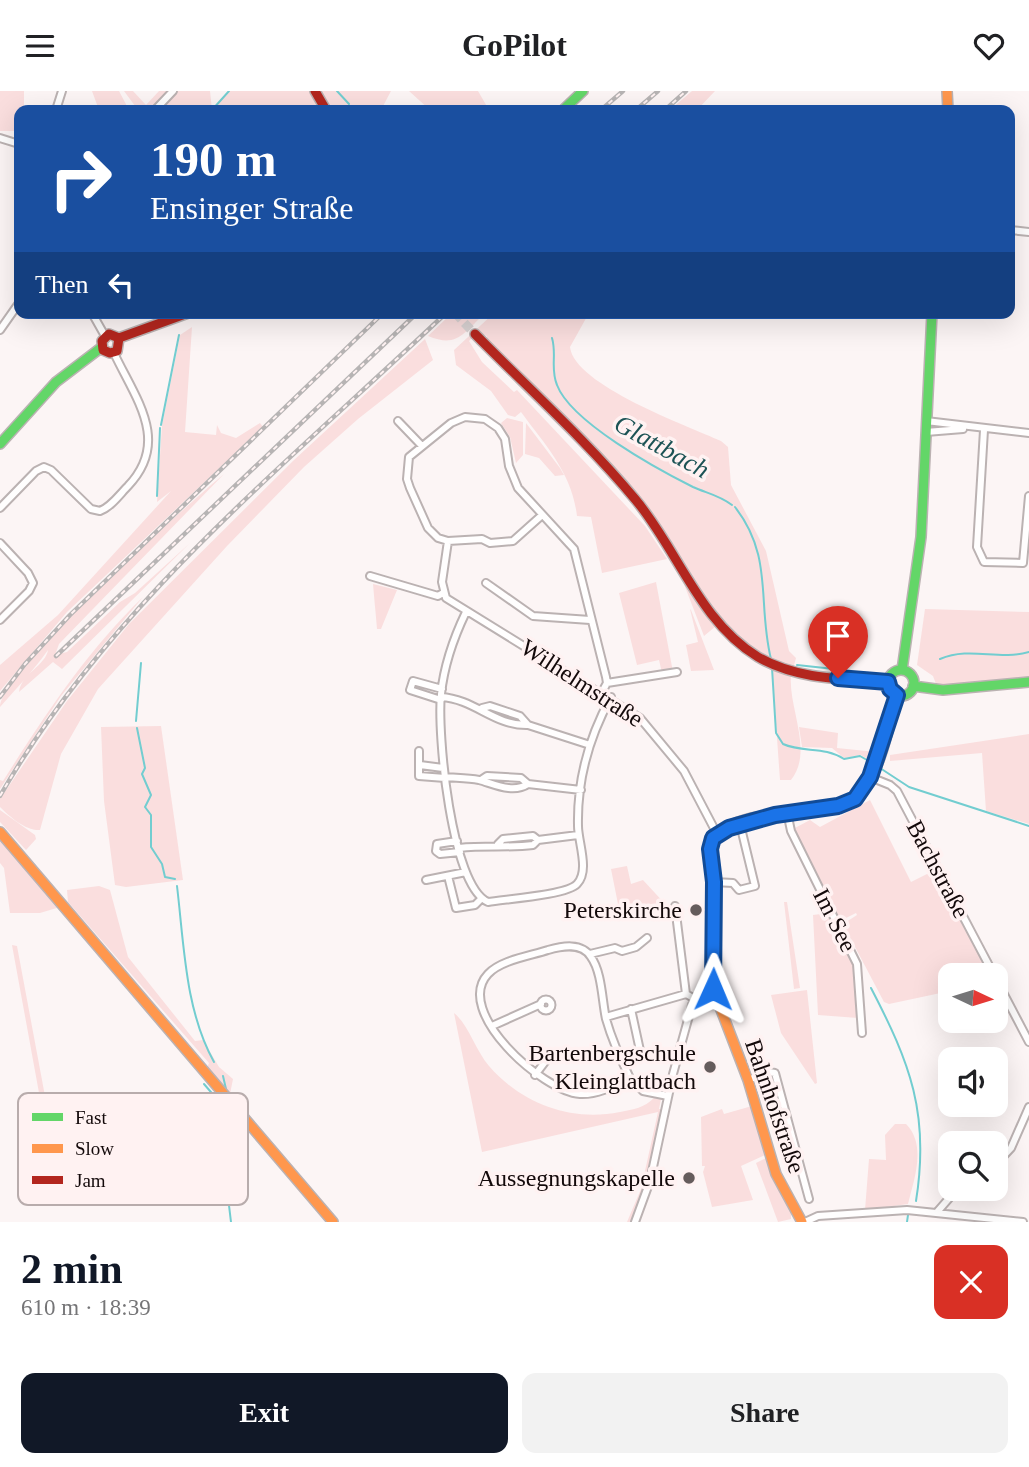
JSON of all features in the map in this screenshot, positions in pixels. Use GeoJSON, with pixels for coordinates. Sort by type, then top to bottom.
{"type":"FeatureCollection","features":[{"type":"Feature","properties":{"kind":"main road"},"geometry":{"type":"LineString","coordinates":[[568,105],[583,91]]}},
{"type":"Feature","properties":{"kind":"main road"},"geometry":{"type":"LineString","coordinates":[[119,338],[171,319]]}},
{"type":"Feature","properties":{"kind":"main road"},"geometry":{"type":"LineString","coordinates":[[902,670],[917,581],[932,319]]}},
{"type":"Feature","properties":{"kind":"main road"},"geometry":{"type":"LineString","coordinates":[[0,444],[56,382],[102,347],[105,336],[113,334],[119,338],[120,345],[114,353],[106,352],[102,347]]}},
{"type":"Feature","properties":{"kind":"main road"},"geometry":{"type":"LineString","coordinates":[[475,334],[636,500],[720,624],[740,645],[771,664],[804,674],[888,682]]}},
{"type":"Feature","properties":{"kind":"main road"},"geometry":{"type":"LineString","coordinates":[[902,670],[911,675],[913,686],[907,694],[897,695],[890,689],[888,682],[894,672],[902,670]]}},
{"type":"Feature","properties":{"kind":"main road"},"geometry":{"type":"LineString","coordinates":[[913,686],[943,690],[1029,682]]}},
{"type":"Feature","properties":{"kind":"main road"},"geometry":{"type":"LineString","coordinates":[[717,834],[740,824],[787,812],[847,803],[862,792],[873,768],[897,695]]}},
{"type":"Feature","properties":{"kind":"main road"},"geometry":{"type":"LineString","coordinates":[[0,832],[223,1093]]}},
{"type":"Feature","properties":{"kind":"main road","name":"Bahnhofstraße"},"geometry":{"type":"LineString","coordinates":[[717,834],[710,849],[714,882],[713,989],[748,1080],[776,1174],[800,1221]]}},
{"type":"Feature","properties":{"kind":"main road"},"geometry":{"type":"LineString","coordinates":[[248,1122],[333,1222]]}},
{"type":"Feature","properties":{"kind":"street"},"geometry":{"type":"LineString","coordinates":[[160,105],[173,91]]}},
{"type":"Feature","properties":{"kind":"street"},"geometry":{"type":"LineString","coordinates":[[0,330],[14,310]]}},
{"type":"Feature","properties":{"kind":"street"},"geometry":{"type":"LineString","coordinates":[[95,319],[105,336]]}},
{"type":"Feature","properties":{"kind":"street"},"geometry":{"type":"LineString","coordinates":[[0,508],[36,471],[44,467],[51,470],[91,509],[100,511],[134,479],[144,462],[149,443],[146,415],[114,353]]}},
{"type":"Feature","properties":{"kind":"street"},"geometry":{"type":"LineString","coordinates":[[541,516],[513,541],[490,543],[482,539],[448,541],[438,538],[428,528],[407,479],[409,457],[450,423],[465,417],[492,423],[505,439],[513,479],[541,516],[575,549],[607,683],[602,692]]}},
{"type":"Feature","properties":{"kind":"street"},"geometry":{"type":"LineString","coordinates":[[398,421],[422,446]]}},
{"type":"Feature","properties":{"kind":"street"},"geometry":{"type":"LineString","coordinates":[[926,421],[964,428],[1029,433]]}},
{"type":"Feature","properties":{"kind":"street"},"geometry":{"type":"LineString","coordinates":[[926,432],[964,428]]}},
{"type":"Feature","properties":{"kind":"street"},"geometry":{"type":"LineString","coordinates":[[984,430],[977,547],[980,559],[984,562],[1023,563],[1029,496]]}},
{"type":"Feature","properties":{"kind":"street"},"geometry":{"type":"LineString","coordinates":[[370,576],[438,596],[443,593],[448,541]]}},
{"type":"Feature","properties":{"kind":"street"},"geometry":{"type":"LineString","coordinates":[[0,543],[28,573],[33,583],[29,591],[0,620]]}},
{"type":"Feature","properties":{"kind":"street"},"geometry":{"type":"LineString","coordinates":[[486,583],[533,616],[590,620]]}},
{"type":"Feature","properties":{"kind":"street","name":"Wilhelmstraße"},"geometry":{"type":"LineString","coordinates":[[443,593],[451,603],[611,697],[640,718],[671,751],[717,834]]}},
{"type":"Feature","properties":{"kind":"street"},"geometry":{"type":"LineString","coordinates":[[466,612],[452,648],[441,695],[443,768],[466,872],[471,887],[481,899],[488,902],[575,886],[583,870],[578,835],[581,790],[590,745],[611,697]]}},
{"type":"Feature","properties":{"kind":"street"},"geometry":{"type":"LineString","coordinates":[[607,683],[677,673]]}},
{"type":"Feature","properties":{"kind":"street"},"geometry":{"type":"LineString","coordinates":[[441,695],[482,708],[496,720],[528,725],[590,745]]}},
{"type":"Feature","properties":{"kind":"street"},"geometry":{"type":"LineString","coordinates":[[482,708],[490,706],[520,716],[528,725]]}},
{"type":"Feature","properties":{"kind":"street"},"geometry":{"type":"LineString","coordinates":[[419,751],[419,776],[481,781],[504,787],[522,788],[528,784],[581,790]]}},
{"type":"Feature","properties":{"kind":"street"},"geometry":{"type":"LineString","coordinates":[[420,765],[443,768]]}},
{"type":"Feature","properties":{"kind":"street","name":"Bachstraße"},"geometry":{"type":"LineString","coordinates":[[873,768],[897,791],[988,963]]}},
{"type":"Feature","properties":{"kind":"street","name":"Im See"},"geometry":{"type":"LineString","coordinates":[[787,812],[791,831],[857,964],[862,1034]]}},
{"type":"Feature","properties":{"kind":"street"},"geometry":{"type":"LineString","coordinates":[[714,882],[729,882],[739,890],[755,886],[740,824]]}},
{"type":"Feature","properties":{"kind":"street"},"geometry":{"type":"LineString","coordinates":[[459,847],[498,844],[503,839],[533,836],[538,840],[578,835]]}},
{"type":"Feature","properties":{"kind":"street"},"geometry":{"type":"LineString","coordinates":[[426,880],[466,872]]}},
{"type":"Feature","properties":{"kind":"street"},"geometry":{"type":"LineString","coordinates":[[448,876],[456,908],[475,905],[481,899]]}},
{"type":"Feature","properties":{"kind":"street"},"geometry":{"type":"LineString","coordinates":[[675,906],[686,994]]}},
{"type":"Feature","properties":{"kind":"street"},"geometry":{"type":"LineString","coordinates":[[590,954],[615,948],[622,951],[647,938]]}},
{"type":"Feature","properties":{"kind":"street"},"geometry":{"type":"LineString","coordinates":[[630,1078],[598,1092],[578,1094],[562,1090],[535,1075],[506,1046],[492,1026],[481,995],[482,984],[490,972],[557,948],[581,948],[590,954],[613,1043],[630,1078],[643,1091],[668,1096]]}},
{"type":"Feature","properties":{"kind":"street"},"geometry":{"type":"LineString","coordinates":[[635,1222],[650,1181],[668,1096],[695,999],[713,989]]}},
{"type":"Feature","properties":{"kind":"street"},"geometry":{"type":"LineString","coordinates":[[606,1017],[686,994],[695,999]]}},
{"type":"Feature","properties":{"kind":"street","name":"Bachstraße"},"geometry":{"type":"LineString","coordinates":[[1008,1002],[1029,1042]]}},
{"type":"Feature","properties":{"kind":"street"},"geometry":{"type":"LineString","coordinates":[[492,1026],[541,1004]]}},
{"type":"Feature","properties":{"kind":"street"},"geometry":{"type":"LineString","coordinates":[[631,1009],[641,1055]]}},
{"type":"Feature","properties":{"kind":"street"},"geometry":{"type":"LineString","coordinates":[[535,1075],[551,1054],[560,1052]]}},
{"type":"Feature","properties":{"kind":"street"},"geometry":{"type":"LineString","coordinates":[[748,1080],[769,1072],[775,1073],[809,1199]]}},
{"type":"Feature","properties":{"kind":"street"},"geometry":{"type":"LineString","coordinates":[[1008,1151],[1029,1107]]}},
{"type":"Feature","properties":{"kind":"street"},"geometry":{"type":"LineString","coordinates":[[938,1211],[947,1201]]}},
{"type":"Feature","properties":{"kind":"street"},"geometry":{"type":"LineString","coordinates":[[800,1221],[818,1216],[907,1210],[938,1211],[987,1220],[1023,1222]]}},
{"type":"Feature","properties":{"kind":"shaded area"},"geometry":{"type":"Polygon","coordinates":[[[0,91],[24,91],[24,105],[14,105],[14,131],[0,131],[0,91]]]}},
{"type":"Feature","properties":{"kind":"shaded area"},"geometry":{"type":"Polygon","coordinates":[[[92,91],[119,91],[126,105],[97,105],[92,91]]]}},
{"type":"Feature","properties":{"kind":"shaded area"},"geometry":{"type":"Polygon","coordinates":[[[124,91],[133,91],[146,105],[134,105],[124,91]]]}},
{"type":"Feature","properties":{"kind":"shaded area"},"geometry":{"type":"Polygon","coordinates":[[[159,91],[170,91],[156,105],[146,105],[159,91]]]}},
{"type":"Feature","properties":{"kind":"shaded area"},"geometry":{"type":"Polygon","coordinates":[[[177,91],[210,91],[211,105],[164,105],[177,91]]]}},
{"type":"Feature","properties":{"kind":"shaded area"},"geometry":{"type":"Polygon","coordinates":[[[229,91],[309,91],[316,105],[216,105],[229,91]]]}},
{"type":"Feature","properties":{"kind":"shaded area"},"geometry":{"type":"Polygon","coordinates":[[[320,91],[391,91],[384,105],[327,105],[320,91]]]}},
{"type":"Feature","properties":{"kind":"shaded area"},"geometry":{"type":"Polygon","coordinates":[[[409,91],[478,91],[486,105],[424,105],[409,91]]]}},
{"type":"Feature","properties":{"kind":"shaded area"},"geometry":{"type":"Polygon","coordinates":[[[692,91],[715,91],[702,105],[676,105],[692,91]]]}},
{"type":"Feature","properties":{"kind":"shaded area"},"geometry":{"type":"Polygon","coordinates":[[[446,319],[479,319],[453,340],[428,336],[446,319]]]}},
{"type":"Feature","properties":{"kind":"shaded area"},"geometry":{"type":"Polygon","coordinates":[[[488,319],[586,319],[570,347],[576,361],[591,376],[635,403],[721,441],[728,447],[731,485],[766,551],[789,651],[796,658],[791,675],[791,688],[799,729],[800,756],[791,780],[780,780],[772,668],[780,672],[781,664],[746,644],[722,622],[642,501],[586,439],[486,341],[487,336],[477,333],[469,341],[482,362],[514,392],[517,390],[645,526],[667,559],[602,573],[591,517],[577,516],[564,473],[521,412],[515,417],[508,415],[491,391],[456,365],[454,350],[488,319]]]}},
{"type":"Feature","properties":{"kind":"shaded area"},"geometry":{"type":"Polygon","coordinates":[[[192,327],[185,432],[216,435],[217,425],[221,433],[236,438],[260,423],[263,427],[67,612],[0,691],[0,665],[58,615],[171,491],[157,502],[162,425],[180,335],[192,327]]]}},
{"type":"Feature","properties":{"kind":"shaded area"},"geometry":{"type":"Polygon","coordinates":[[[425,339],[433,360],[358,419],[304,467],[227,546],[98,689],[61,754],[40,830],[24,826],[8,815],[0,807],[0,799],[67,701],[129,624],[294,460],[425,339]]]}},
{"type":"Feature","properties":{"kind":"shaded area"},"geometry":{"type":"Polygon","coordinates":[[[507,418],[523,422],[523,455],[516,463],[510,437],[501,423],[507,418]]]}},
{"type":"Feature","properties":{"kind":"shaded area"},"geometry":{"type":"Polygon","coordinates":[[[526,423],[564,475],[555,476],[539,458],[525,454],[526,423]]]}},
{"type":"Feature","properties":{"kind":"shaded area"},"geometry":{"type":"Polygon","coordinates":[[[224,474],[59,644],[55,655],[67,652],[120,602],[135,593],[190,543],[62,669],[53,662],[19,692],[24,680],[0,707],[8,688],[62,626],[138,551],[224,474]]]}},
{"type":"Feature","properties":{"kind":"shaded area"},"geometry":{"type":"Polygon","coordinates":[[[686,578],[716,626],[704,636],[682,579],[686,578]]]}},
{"type":"Feature","properties":{"kind":"shaded area"},"geometry":{"type":"Polygon","coordinates":[[[656,582],[673,672],[662,673],[659,660],[637,665],[619,593],[656,582]]]}},
{"type":"Feature","properties":{"kind":"shaded area"},"geometry":{"type":"Polygon","coordinates":[[[373,584],[397,590],[381,629],[377,629],[373,584]]]}},
{"type":"Feature","properties":{"kind":"shaded area"},"geometry":{"type":"Polygon","coordinates":[[[143,597],[61,696],[0,789],[0,780],[3,781],[67,685],[122,618],[143,597]]]}},
{"type":"Feature","properties":{"kind":"shaded area"},"geometry":{"type":"Polygon","coordinates":[[[690,609],[714,670],[691,671],[686,645],[698,642],[690,609]]]}},
{"type":"Feature","properties":{"kind":"shaded area"},"geometry":{"type":"Polygon","coordinates":[[[925,609],[1029,612],[1029,679],[947,687],[936,684],[933,676],[917,665],[925,609]]]}},
{"type":"Feature","properties":{"kind":"shaded area"},"geometry":{"type":"Polygon","coordinates":[[[161,726],[183,880],[126,887],[115,885],[104,801],[101,727],[161,726]]]}},
{"type":"Feature","properties":{"kind":"shaded area"},"geometry":{"type":"Polygon","coordinates":[[[799,727],[838,733],[837,748],[876,752],[873,762],[861,755],[844,758],[832,748],[802,747],[799,727]]]}},
{"type":"Feature","properties":{"kind":"shaded area"},"geometry":{"type":"Polygon","coordinates":[[[1029,734],[1029,824],[986,811],[982,753],[890,761],[890,755],[1029,734]]]}},
{"type":"Feature","properties":{"kind":"shaded area"},"geometry":{"type":"Polygon","coordinates":[[[870,800],[911,882],[935,870],[984,963],[938,963],[938,994],[889,1004],[884,1002],[843,924],[857,915],[856,913],[840,921],[793,829],[810,820],[820,827],[870,800]]]}},
{"type":"Feature","properties":{"kind":"shaded area"},"geometry":{"type":"Polygon","coordinates":[[[0,810],[35,835],[36,839],[26,850],[0,822],[0,810]]]}},
{"type":"Feature","properties":{"kind":"shaded area"},"geometry":{"type":"Polygon","coordinates":[[[0,836],[60,907],[40,913],[10,913],[4,868],[0,863],[0,836]]]}},
{"type":"Feature","properties":{"kind":"shaded area"},"geometry":{"type":"Polygon","coordinates":[[[627,866],[631,884],[643,880],[667,906],[619,909],[611,869],[627,866]]]}},
{"type":"Feature","properties":{"kind":"shaded area"},"geometry":{"type":"Polygon","coordinates":[[[99,886],[110,890],[128,957],[195,1041],[203,1040],[219,1067],[233,1079],[230,1093],[207,1068],[209,1063],[68,902],[67,890],[99,886]]]}},
{"type":"Feature","properties":{"kind":"shaded area"},"geometry":{"type":"Polygon","coordinates":[[[784,902],[787,902],[800,988],[794,989],[784,902]]]}},
{"type":"Feature","properties":{"kind":"shaded area"},"geometry":{"type":"Polygon","coordinates":[[[828,913],[854,966],[858,1018],[818,1015],[813,915],[828,913]]]}},
{"type":"Feature","properties":{"kind":"shaded area"},"geometry":{"type":"Polygon","coordinates":[[[12,945],[17,946],[44,1093],[39,1093],[12,945]]]}},
{"type":"Feature","properties":{"kind":"shaded area"},"geometry":{"type":"Polygon","coordinates":[[[807,990],[815,1084],[781,1033],[771,995],[807,990]]]}},
{"type":"Feature","properties":{"kind":"shaded area"},"geometry":{"type":"Polygon","coordinates":[[[454,1013],[464,1024],[484,1060],[502,1079],[516,1091],[548,1107],[566,1112],[602,1114],[634,1109],[654,1098],[661,1099],[659,1109],[663,1109],[647,1181],[632,1222],[627,1222],[641,1189],[658,1112],[482,1152],[454,1013]]]}},
{"type":"Feature","properties":{"kind":"shaded area"},"geometry":{"type":"Polygon","coordinates":[[[752,1106],[765,1155],[741,1166],[753,1200],[712,1207],[703,1172],[705,1166],[702,1166],[701,1117],[722,1109],[724,1114],[752,1106]]]}},
{"type":"Feature","properties":{"kind":"shaded area"},"geometry":{"type":"Polygon","coordinates":[[[895,1124],[906,1124],[916,1142],[916,1173],[908,1204],[865,1210],[869,1159],[886,1160],[885,1135],[895,1124]]]}},
{"type":"Feature","properties":{"kind":"shaded area"},"geometry":{"type":"Polygon","coordinates":[[[766,1158],[791,1213],[791,1219],[778,1222],[756,1163],[766,1158]]]}},
{"type":"Feature","properties":{"kind":"waterway"},"geometry":{"type":"LineString","coordinates":[[216,105],[229,91]]}},
{"type":"Feature","properties":{"kind":"waterway","name":"Glattbach"},"geometry":{"type":"LineString","coordinates":[[337,91],[349,104]]}},
{"type":"Feature","properties":{"kind":"waterway"},"geometry":{"type":"LineString","coordinates":[[161,425],[179,335]]}},
{"type":"Feature","properties":{"kind":"waterway","name":"Glattbach"},"geometry":{"type":"LineString","coordinates":[[552,338],[557,385],[579,414],[638,457],[732,505]]}},
{"type":"Feature","properties":{"kind":"waterway"},"geometry":{"type":"LineString","coordinates":[[157,496],[160,428]]}},
{"type":"Feature","properties":{"kind":"waterway","name":"Glattbach"},"geometry":{"type":"LineString","coordinates":[[735,507],[747,526],[760,562],[771,659]]}},
{"type":"Feature","properties":{"kind":"waterway"},"geometry":{"type":"LineString","coordinates":[[940,659],[974,653],[1006,655],[1029,652]]}},
{"type":"Feature","properties":{"kind":"waterway"},"geometry":{"type":"LineString","coordinates":[[136,721],[141,663]]}},
{"type":"Feature","properties":{"kind":"waterway"},"geometry":{"type":"LineString","coordinates":[[797,665],[834,669]]}},
{"type":"Feature","properties":{"kind":"waterway"},"geometry":{"type":"LineString","coordinates":[[772,668],[776,733],[783,744],[829,752],[844,759],[860,756],[872,763]]}},
{"type":"Feature","properties":{"kind":"waterway"},"geometry":{"type":"LineString","coordinates":[[137,728],[145,768],[142,774],[151,795],[145,807],[151,815],[151,847],[162,864],[165,877],[175,879]]}},
{"type":"Feature","properties":{"kind":"waterway"},"geometry":{"type":"LineString","coordinates":[[880,768],[909,787],[1029,826]]}},
{"type":"Feature","properties":{"kind":"waterway"},"geometry":{"type":"LineString","coordinates":[[177,886],[191,999],[204,1042],[214,1062]]}},
{"type":"Feature","properties":{"kind":"waterway"},"geometry":{"type":"LineString","coordinates":[[871,988],[906,1065],[913,1090],[920,1142],[916,1201]]}},
{"type":"Feature","properties":{"kind":"waterway"},"geometry":{"type":"LineString","coordinates":[[223,1076],[226,1089]]}},
{"type":"Feature","properties":{"kind":"waterway"},"geometry":{"type":"LineString","coordinates":[[204,1084],[212,1093]]}},
{"type":"Feature","properties":{"kind":"waterway"},"geometry":{"type":"LineString","coordinates":[[229,1205],[231,1222]]}},
{"type":"Feature","properties":{"kind":"waterway"},"geometry":{"type":"LineString","coordinates":[[907,1222],[908,1215]]}},
{"type":"Feature","properties":{"kind":"tunnel"},"geometry":{"type":"LineString","coordinates":[[461,319],[475,334]]}},
{"type":"Feature","properties":{"kind":"railway"},"geometry":{"type":"LineString","coordinates":[[607,105],[623,91]]}},
{"type":"Feature","properties":{"kind":"railway"},"geometry":{"type":"LineString","coordinates":[[642,105],[658,91]]}},
{"type":"Feature","properties":{"kind":"railway"},"geometry":{"type":"LineString","coordinates":[[671,105],[686,91]]}},
{"type":"Feature","properties":{"kind":"railway"},"geometry":{"type":"LineString","coordinates":[[0,697],[25,664],[70,615],[377,319]]}},
{"type":"Feature","properties":{"kind":"railway"},"geometry":{"type":"LineString","coordinates":[[56,656],[411,319]]}},
{"type":"Feature","properties":{"kind":"railway"},"geometry":{"type":"LineString","coordinates":[[0,796],[44,726],[94,661],[148,598],[264,481],[440,319]]}},
{"type":"Feature","properties":{"kind":"traffic: fast"},"geometry":{"type":"LineString","coordinates":[[568,105],[583,91]]}},
{"type":"Feature","properties":{"kind":"traffic: fast"},"geometry":{"type":"LineString","coordinates":[[902,670],[921,537],[932,319]]}},
{"type":"Feature","properties":{"kind":"traffic: fast"},"geometry":{"type":"LineString","coordinates":[[0,444],[56,382],[102,347]]}},
{"type":"Feature","properties":{"kind":"traffic: fast"},"geometry":{"type":"LineString","coordinates":[[901,670],[910,674],[914,683],[910,692],[901,696],[892,692],[888,683],[892,674],[901,670]]}},
{"type":"Feature","properties":{"kind":"traffic: fast"},"geometry":{"type":"LineString","coordinates":[[913,686],[943,690],[1029,682]]}},
{"type":"Feature","properties":{"kind":"traffic: slow"},"geometry":{"type":"LineString","coordinates":[[947,91],[948,105]]}},
{"type":"Feature","properties":{"kind":"traffic: slow"},"geometry":{"type":"LineString","coordinates":[[0,832],[223,1093]]}},
{"type":"Feature","properties":{"kind":"traffic: slow"},"geometry":{"type":"LineString","coordinates":[[716,838],[711,845],[714,882],[713,989],[748,1080],[776,1174],[802,1222]]}},
{"type":"Feature","properties":{"kind":"traffic: slow"},"geometry":{"type":"LineString","coordinates":[[248,1122],[333,1222]]}},
{"type":"Feature","properties":{"kind":"traffic: jam"},"geometry":{"type":"LineString","coordinates":[[315,91],[323,105]]}},
{"type":"Feature","properties":{"kind":"traffic: jam"},"geometry":{"type":"LineString","coordinates":[[119,338],[171,319]]}},
{"type":"Feature","properties":{"kind":"traffic: jam"},"geometry":{"type":"LineString","coordinates":[[109,334],[119,338],[117,351],[110,353],[103,350],[102,341],[109,334]]}},
{"type":"Feature","properties":{"kind":"traffic: jam"},"geometry":{"type":"LineString","coordinates":[[475,334],[577,435],[635,499],[704,605],[738,642],[758,657],[789,670],[838,679],[888,682]]}},
{"type":"Feature","properties":{"kind":"traffic: jam"},"geometry":{"type":"LineString","coordinates":[[716,838],[730,826],[747,819],[830,809],[848,802],[862,791],[875,770],[897,695]]}},
{"type":"Feature","properties":{"kind":"place","name":"Peterskirche"},"geometry":{"type":"Point","coordinates":[696,910]}},
{"type":"Feature","properties":{"kind":"place","name":"Bartenbergschule Kleinglattbach"},"geometry":{"type":"Point","coordinates":[710,1067]}},
{"type":"Feature","properties":{"kind":"place","name":"Aussegnungskapelle"},"geometry":{"type":"Point","coordinates":[689,1178]}},
{"type":"Feature","properties":{"kind":"route"},"geometry":{"type":"LineString","coordinates":[[713,989],[711,977],[714,882],[710,849],[713,838],[729,828],[775,815],[847,803],[862,792],[870,777],[897,695],[890,689],[888,682],[838,678]]}}]}
